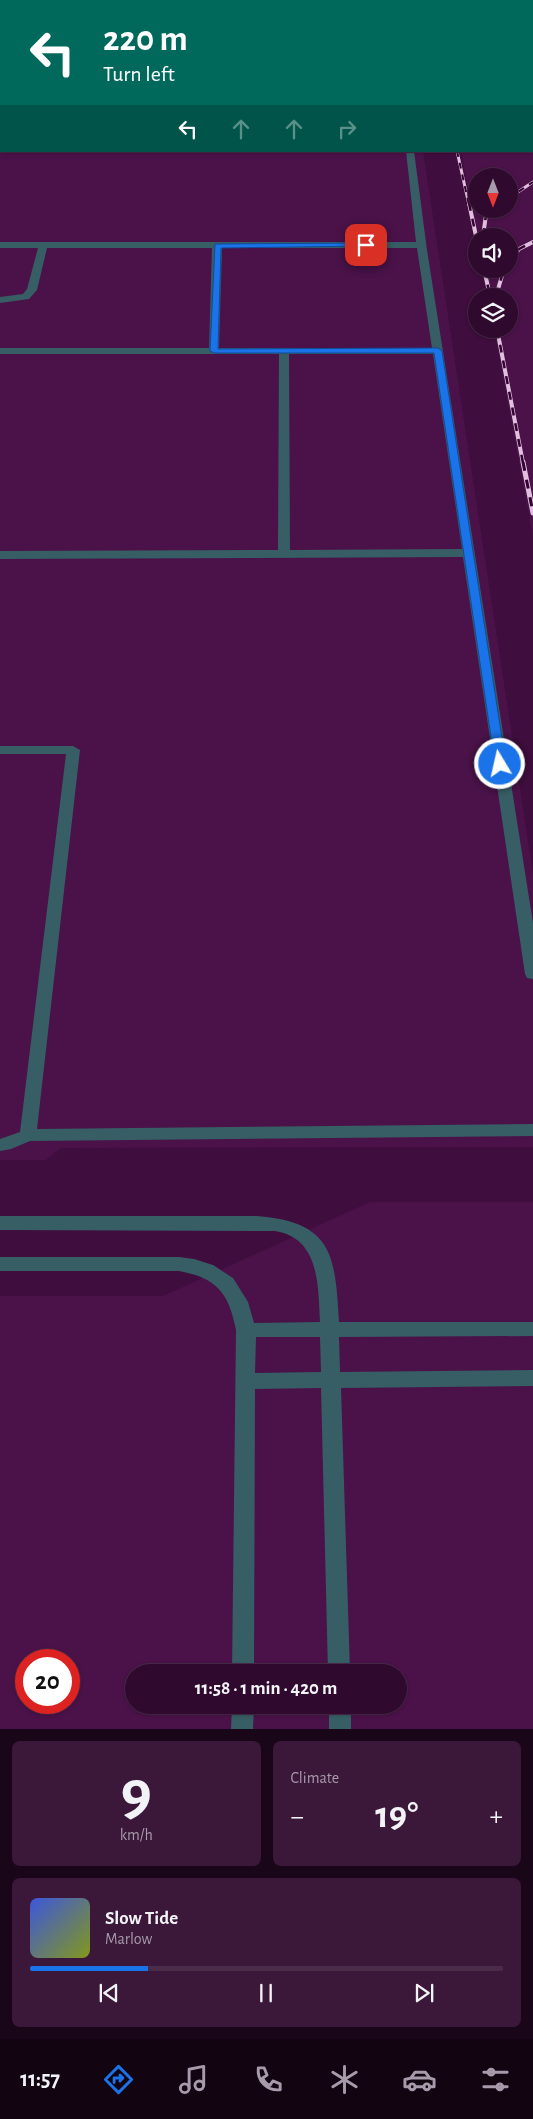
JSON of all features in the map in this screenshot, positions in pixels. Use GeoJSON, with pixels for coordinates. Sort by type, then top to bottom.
{"type":"FeatureCollection","features":[{"type":"Feature","properties":{"kind":"street"},"geometry":{"type":"LineString","coordinates":[[410,152],[421,245],[533,974]]}},
{"type":"Feature","properties":{"kind":"street"},"geometry":{"type":"LineString","coordinates":[[0,245],[421,245]]}},
{"type":"Feature","properties":{"kind":"street"},"geometry":{"type":"LineString","coordinates":[[0,300],[26,297],[32,290],[43,245]]}},
{"type":"Feature","properties":{"kind":"street"},"geometry":{"type":"LineString","coordinates":[[214,351],[217,246]]}},
{"type":"Feature","properties":{"kind":"street"},"geometry":{"type":"LineString","coordinates":[[0,351],[438,351]]}},
{"type":"Feature","properties":{"kind":"street"},"geometry":{"type":"LineString","coordinates":[[284,351],[284,554]]}},
{"type":"Feature","properties":{"kind":"street"},"geometry":{"type":"LineString","coordinates":[[0,555],[468,553]]}},
{"type":"Feature","properties":{"kind":"street"},"geometry":{"type":"LineString","coordinates":[[0,750],[73,750],[28,1135]]}},
{"type":"Feature","properties":{"kind":"street"},"geometry":{"type":"LineString","coordinates":[[0,1145],[28,1135],[533,1130]]}},
{"type":"Feature","properties":{"kind":"street"},"geometry":{"type":"LineString","coordinates":[[0,1223],[257,1223],[284,1225],[304,1233],[317,1249],[325,1269],[329,1330],[339,1664]]}},
{"type":"Feature","properties":{"kind":"street"},"geometry":{"type":"LineString","coordinates":[[0,1264],[179,1264],[200,1267],[223,1278],[234,1293],[244,1312],[246,1330],[243,1664]]}},
{"type":"Feature","properties":{"kind":"street"},"geometry":{"type":"LineString","coordinates":[[246,1330],[533,1330]]}},
{"type":"Feature","properties":{"kind":"street"},"geometry":{"type":"LineString","coordinates":[[246,1381],[533,1378]]}},
{"type":"Feature","properties":{"kind":"street"},"geometry":{"type":"LineString","coordinates":[[242,1729],[243,1714]]}},
{"type":"Feature","properties":{"kind":"street"},"geometry":{"type":"LineString","coordinates":[[340,1714],[340,1729]]}},
{"type":"Feature","properties":{"kind":"shaded area"},"geometry":{"type":"Polygon","coordinates":[[[0,152],[423,152],[533,874],[533,1147],[61,1148],[46,1160],[0,1160],[0,152]]]}},
{"type":"Feature","properties":{"kind":"shaded area"},"geometry":{"type":"Polygon","coordinates":[[[461,152],[533,152],[533,537],[496,338],[518,338],[518,288],[487,288],[485,278],[518,278],[518,228],[475,228],[474,218],[518,218],[518,168],[468,168],[468,188],[461,152]]]}},
{"type":"Feature","properties":{"kind":"shaded area"},"geometry":{"type":"Polygon","coordinates":[[[370,1202],[533,1202],[533,1729],[0,1729],[0,1296],[163,1296],[370,1202]]]}},
{"type":"Feature","properties":{"kind":"railway"},"geometry":{"type":"LineString","coordinates":[[457,152],[468,200]]}},
{"type":"Feature","properties":{"kind":"railway"},"geometry":{"type":"LineString","coordinates":[[518,192],[533,182]]}},
{"type":"Feature","properties":{"kind":"railway"},"geometry":{"type":"LineString","coordinates":[[472,218],[474,228]]}},
{"type":"Feature","properties":{"kind":"railway"},"geometry":{"type":"LineString","coordinates":[[484,228],[486,218]]}},
{"type":"Feature","properties":{"kind":"railway"},"geometry":{"type":"LineString","coordinates":[[518,250],[533,242]]}},
{"type":"Feature","properties":{"kind":"railway"},"geometry":{"type":"LineString","coordinates":[[486,278],[488,288]]}},
{"type":"Feature","properties":{"kind":"railway"},"geometry":{"type":"LineString","coordinates":[[498,288],[501,278]]}},
{"type":"Feature","properties":{"kind":"railway"},"geometry":{"type":"LineString","coordinates":[[499,338],[523,463]]}},
{"type":"Feature","properties":{"kind":"railway"},"geometry":{"type":"LineString","coordinates":[[523,462],[533,513]]}},
{"type":"Feature","properties":{"kind":"route"},"geometry":{"type":"LineString","coordinates":[[366,245],[217,246],[214,351],[438,351],[500,764]]}}]}
